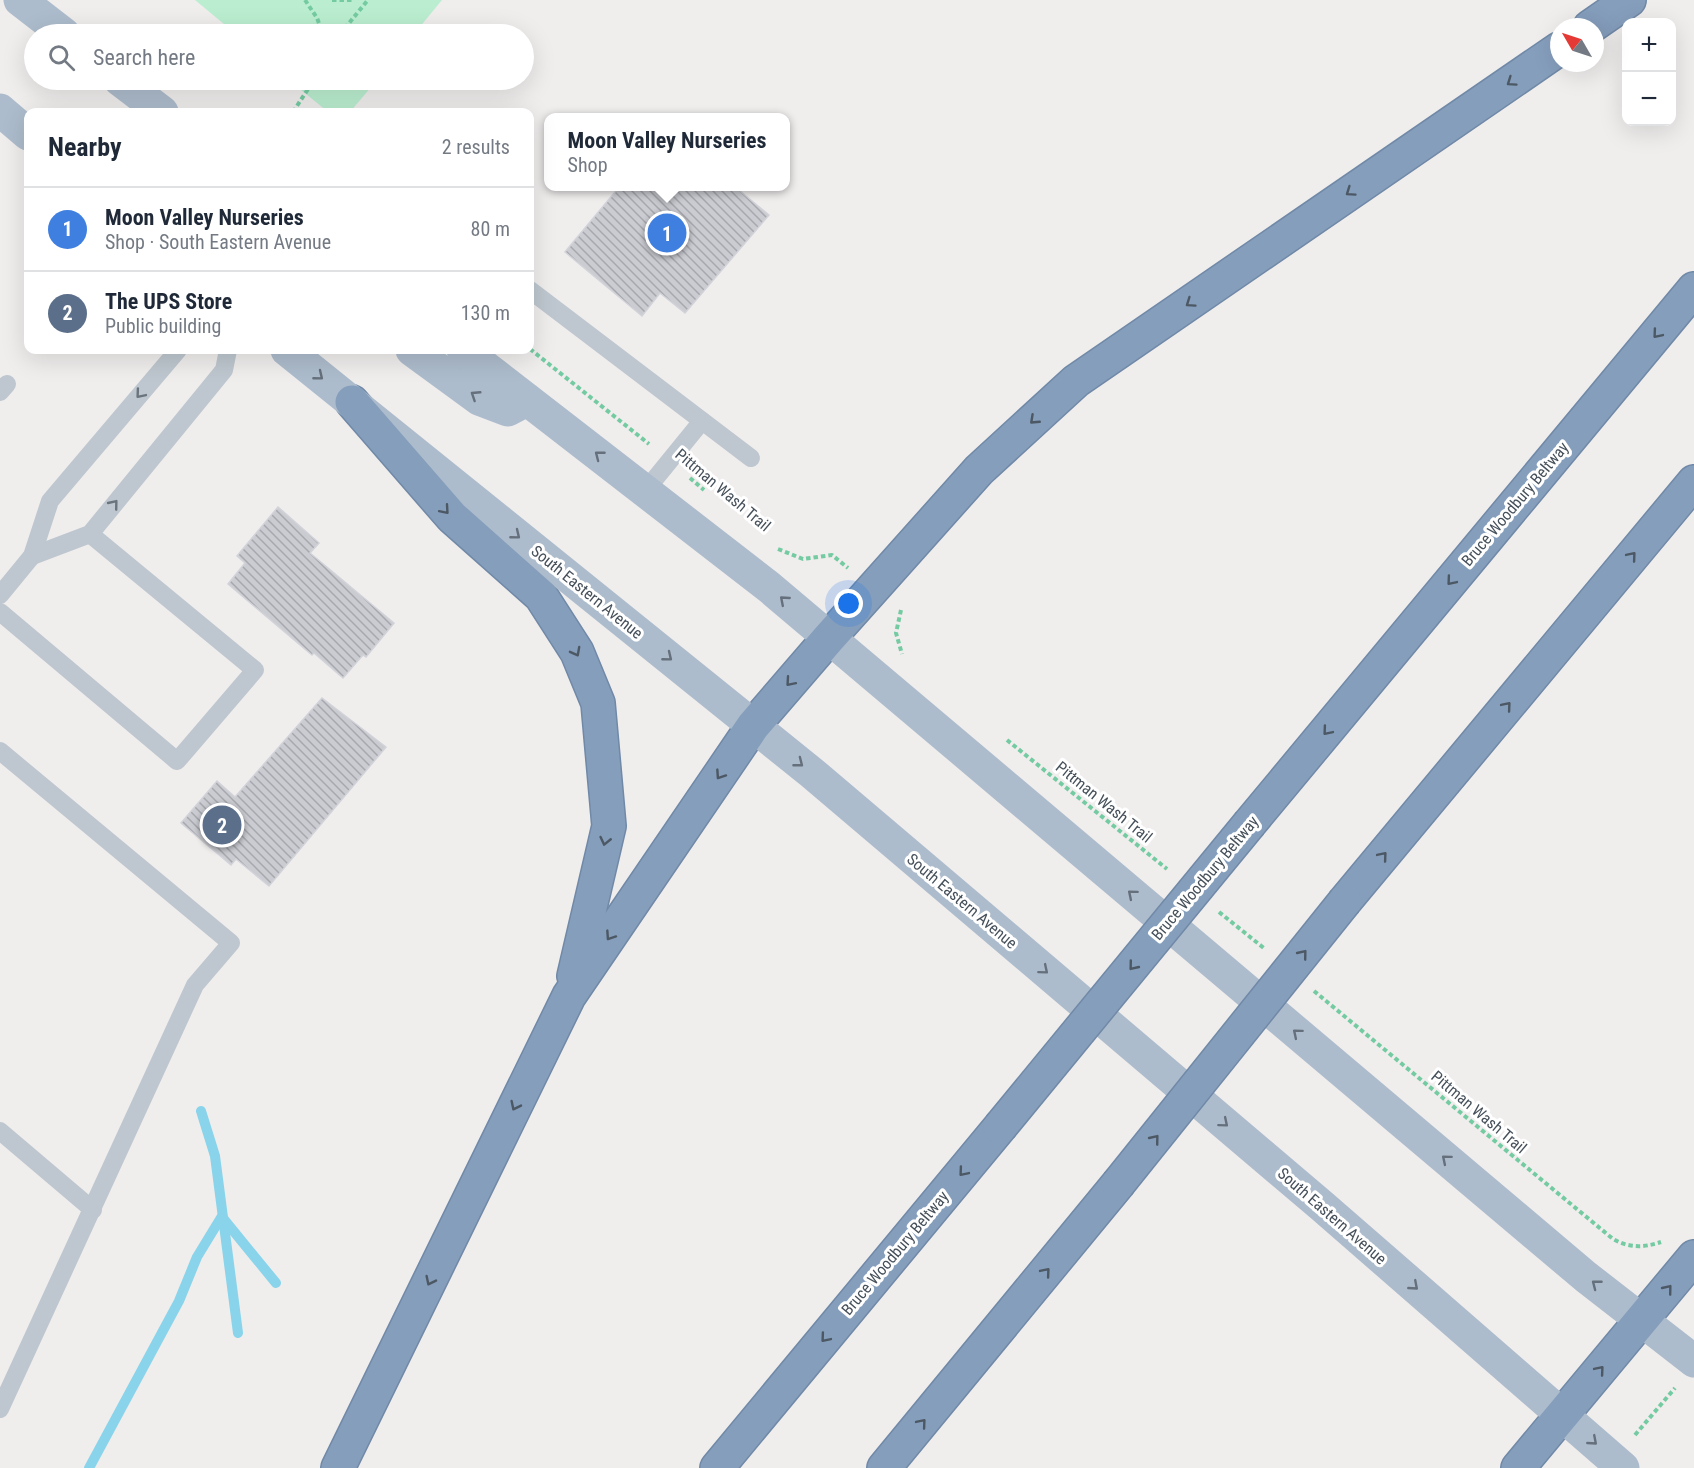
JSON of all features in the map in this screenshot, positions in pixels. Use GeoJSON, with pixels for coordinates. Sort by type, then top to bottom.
{"type":"FeatureCollection","features":[{"type":"Feature","properties":{"kind":"highway"},"geometry":{"type":"LineString","coordinates":[[1603,18],[1629,0]]}},
{"type":"Feature","properties":{"kind":"highway"},"geometry":{"type":"LineString","coordinates":[[338,1468],[569,996],[753,726],[873,587],[979,470],[1076,381],[1550,55]]}},
{"type":"Feature","properties":{"kind":"highway","name":"Bruce Woodbury Beltway"},"geometry":{"type":"LineString","coordinates":[[717,1468],[1694,289]]}},
{"type":"Feature","properties":{"kind":"highway"},"geometry":{"type":"LineString","coordinates":[[352,402],[452,517],[541,596],[577,652],[598,703],[609,826],[569,996]]}},
{"type":"Feature","properties":{"kind":"highway"},"geometry":{"type":"LineString","coordinates":[[884,1468],[1118,1184],[1345,901],[1694,482]]}},
{"type":"Feature","properties":{"kind":"highway"},"geometry":{"type":"LineString","coordinates":[[1518,1468],[1692,1259]]}},
{"type":"Feature","properties":{"kind":"main road"},"geometry":{"type":"LineString","coordinates":[[20,0],[51,24]]}},
{"type":"Feature","properties":{"kind":"main road"},"geometry":{"type":"LineString","coordinates":[[133,90],[157,108]]}},
{"type":"Feature","properties":{"kind":"main road","name":"South Eastern Avenue"},"geometry":{"type":"LineString","coordinates":[[292,354],[812,773],[1286,1175],[1619,1464]]}},
{"type":"Feature","properties":{"kind":"main road"},"geometry":{"type":"LineString","coordinates":[[417,354],[479,399],[508,410],[527,400]]}},
{"type":"Feature","properties":{"kind":"main road"},"geometry":{"type":"LineString","coordinates":[[468,354],[768,587],[1568,1261],[1642,1320],[1687,1372]]}},
{"type":"Feature","properties":{"kind":"lane"},"geometry":{"type":"LineString","coordinates":[[534,293],[751,458]]}},
{"type":"Feature","properties":{"kind":"lane"},"geometry":{"type":"LineString","coordinates":[[0,595],[32,556],[50,501],[175,354]]}},
{"type":"Feature","properties":{"kind":"lane"},"geometry":{"type":"LineString","coordinates":[[32,556],[90,534],[224,370],[227,354]]}},
{"type":"Feature","properties":{"kind":"lane"},"geometry":{"type":"LineString","coordinates":[[645,491],[702,421]]}},
{"type":"Feature","properties":{"kind":"lane"},"geometry":{"type":"LineString","coordinates":[[0,612],[177,760],[255,670],[90,534]]}},
{"type":"Feature","properties":{"kind":"lane"},"geometry":{"type":"LineString","coordinates":[[0,751],[231,943],[195,985],[0,1408]]}},
{"type":"Feature","properties":{"kind":"lane"},"geometry":{"type":"LineString","coordinates":[[0,1131],[93,1210]]}},
{"type":"Feature","properties":{"kind":"path"},"geometry":{"type":"LineString","coordinates":[[305,0],[319,24]]}},
{"type":"Feature","properties":{"kind":"path"},"geometry":{"type":"LineString","coordinates":[[332,0],[354,0]]}},
{"type":"Feature","properties":{"kind":"path"},"geometry":{"type":"LineString","coordinates":[[348,24],[368,0]]}},
{"type":"Feature","properties":{"kind":"path"},"geometry":{"type":"LineString","coordinates":[[296,108],[307,90]]}},
{"type":"Feature","properties":{"kind":"path","name":"Pittman Wash Trail"},"geometry":{"type":"LineString","coordinates":[[534,352],[706,492]]}},
{"type":"Feature","properties":{"kind":"path","name":"Pittman Wash Trail"},"geometry":{"type":"LineString","coordinates":[[769,546],[803,559],[832,555],[902,610],[896,633],[902,655]]}},
{"type":"Feature","properties":{"kind":"path","name":"Pittman Wash Trail"},"geometry":{"type":"LineString","coordinates":[[1002,735],[1174,875]]}},
{"type":"Feature","properties":{"kind":"path"},"geometry":{"type":"LineString","coordinates":[[1211,905],[1266,951]]}},
{"type":"Feature","properties":{"kind":"path","name":"Pittman Wash Trail"},"geometry":{"type":"LineString","coordinates":[[1312,988],[1612,1239],[1625,1246],[1647,1247],[1661,1242],[1692,1259]]}},
{"type":"Feature","properties":{"kind":"path"},"geometry":{"type":"LineString","coordinates":[[1619,1464],[1687,1372]]}},
{"type":"Feature","properties":{"kind":"green space"},"geometry":{"type":"Polygon","coordinates":[[[195,0],[442,0],[422,24],[224,24],[195,0]]]}},
{"type":"Feature","properties":{"kind":"green space"},"geometry":{"type":"Polygon","coordinates":[[[301,90],[369,90],[353,108],[323,108],[301,90]]]}},
{"type":"Feature","properties":{"kind":"building"},"geometry":{"type":"Polygon","coordinates":[[[616,191],[740,191],[769,215],[685,313],[660,293],[642,316],[565,252],[616,191]]]}},
{"type":"Feature","properties":{"kind":"building"},"geometry":{"type":"Polygon","coordinates":[[[278,507],[319,543],[310,553],[394,623],[366,657],[363,655],[343,678],[314,653],[312,655],[228,584],[245,563],[237,556],[278,507]]]}},
{"type":"Feature","properties":{"kind":"building"},"geometry":{"type":"Polygon","coordinates":[[[322,698],[386,747],[269,886],[236,859],[231,865],[181,823],[217,781],[235,797],[322,698]]]}},
{"type":"Feature","properties":{"kind":"waterway"},"geometry":{"type":"LineString","coordinates":[[201,1111],[215,1156],[238,1333]]}},
{"type":"Feature","properties":{"kind":"waterway"},"geometry":{"type":"LineString","coordinates":[[89,1468],[179,1301],[197,1257],[222,1216]]}},
{"type":"Feature","properties":{"kind":"waterway"},"geometry":{"type":"LineString","coordinates":[[222,1217],[276,1283]]}},
{"type":"Feature","properties":{"kind":"place","name":"Moon Valley Nurseries"},"geometry":{"type":"Point","coordinates":[667,233]}},
{"type":"Feature","properties":{"kind":"place","name":"The UPS Store"},"geometry":{"type":"Point","coordinates":[222,825]}}]}
